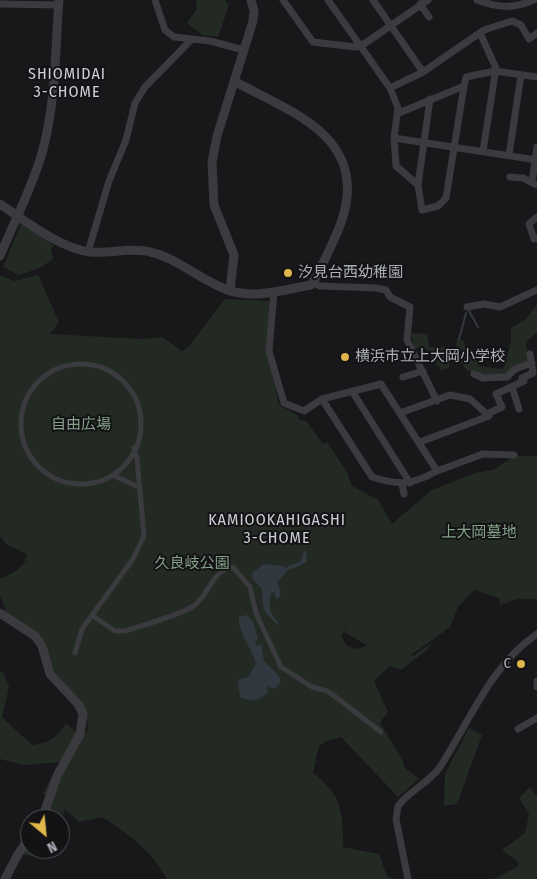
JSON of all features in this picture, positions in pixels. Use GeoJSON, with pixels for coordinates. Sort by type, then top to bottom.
{"type":"FeatureCollection","features":[{"type":"Feature","properties":{"kind":"street"},"geometry":{"type":"LineString","coordinates":[[155,0],[165,30],[174,38],[210,41],[244,50]]}},
{"type":"Feature","properties":{"kind":"street"},"geometry":{"type":"LineString","coordinates":[[230,291],[234,255],[214,205],[211,172],[217,136],[253,21],[254,11],[251,0]]}},
{"type":"Feature","properties":{"kind":"street"},"geometry":{"type":"LineString","coordinates":[[328,0],[390,88],[399,113],[394,138],[396,166],[418,185]]}},
{"type":"Feature","properties":{"kind":"street"},"geometry":{"type":"LineString","coordinates":[[373,0],[423,72]]}},
{"type":"Feature","properties":{"kind":"street"},"geometry":{"type":"LineString","coordinates":[[286,1],[313,42],[361,46],[428,0]]}},
{"type":"Feature","properties":{"kind":"street"},"geometry":{"type":"LineString","coordinates":[[477,0],[493,6],[508,7],[534,0]]}},
{"type":"Feature","properties":{"kind":"street"},"geometry":{"type":"LineString","coordinates":[[504,0],[508,7]]}},
{"type":"Feature","properties":{"kind":"street"},"geometry":{"type":"LineString","coordinates":[[0,4],[58,2],[49,123],[37,168],[0,256]]}},
{"type":"Feature","properties":{"kind":"street"},"geometry":{"type":"LineString","coordinates":[[420,4],[429,18]]}},
{"type":"Feature","properties":{"kind":"street"},"geometry":{"type":"LineString","coordinates":[[390,88],[423,72],[480,33],[512,22],[521,25],[530,38],[537,33]]}},
{"type":"Feature","properties":{"kind":"street"},"geometry":{"type":"LineString","coordinates":[[480,33],[495,71],[483,151]]}},
{"type":"Feature","properties":{"kind":"street"},"geometry":{"type":"LineString","coordinates":[[88,252],[106,189],[126,140],[135,103],[145,87],[191,40]]}},
{"type":"Feature","properties":{"kind":"street"},"geometry":{"type":"LineString","coordinates":[[430,99],[418,185],[422,210],[434,208],[446,198],[466,78],[495,71],[537,77]]}},
{"type":"Feature","properties":{"kind":"street"},"geometry":{"type":"LineString","coordinates":[[509,155],[521,75]]}},
{"type":"Feature","properties":{"kind":"street"},"geometry":{"type":"LineString","coordinates":[[234,81],[312,124],[332,142],[343,160],[347,184],[346,203],[314,283]]}},
{"type":"Feature","properties":{"kind":"street"},"geometry":{"type":"LineString","coordinates":[[399,113],[464,86]]}},
{"type":"Feature","properties":{"kind":"street"},"geometry":{"type":"LineString","coordinates":[[394,138],[536,159]]}},
{"type":"Feature","properties":{"kind":"street"},"geometry":{"type":"LineString","coordinates":[[510,177],[523,178],[534,183],[537,148]]}},
{"type":"Feature","properties":{"kind":"street"},"geometry":{"type":"LineString","coordinates":[[0,204],[71,247],[88,252],[127,249],[150,252],[169,259],[230,291],[251,294],[274,292],[314,283],[320,286],[386,290],[390,297],[410,306],[407,340],[437,401]]}},
{"type":"Feature","properties":{"kind":"street"},"geometry":{"type":"LineString","coordinates":[[536,241],[529,224],[537,217]]}},
{"type":"Feature","properties":{"kind":"street"},"geometry":{"type":"LineString","coordinates":[[467,307],[484,304],[500,307],[537,290]]}},
{"type":"Feature","properties":{"kind":"street"},"geometry":{"type":"LineString","coordinates":[[274,292],[269,350],[284,404],[304,411],[322,399],[381,384],[437,470]]}},
{"type":"Feature","properties":{"kind":"street"},"geometry":{"type":"LineString","coordinates":[[420,442],[489,416],[487,414],[502,407],[496,394],[512,387],[533,373],[530,354]]}},
{"type":"Feature","properties":{"kind":"street"},"geometry":{"type":"LineString","coordinates":[[87,363],[106,368],[124,382],[137,404],[138,429],[134,448],[127,460],[113,475],[94,483],[76,485],[59,481],[38,467],[28,449],[23,431],[25,407],[35,388],[50,373],[68,365],[87,363]]}},
{"type":"Feature","properties":{"kind":"street"},"geometry":{"type":"LineString","coordinates":[[474,374],[483,378],[508,377],[515,369],[532,363]]}},
{"type":"Feature","properties":{"kind":"street"},"geometry":{"type":"LineString","coordinates":[[403,377],[423,371]]}},
{"type":"Feature","properties":{"kind":"street"},"geometry":{"type":"LineString","coordinates":[[512,387],[519,409]]}},
{"type":"Feature","properties":{"kind":"street"},"geometry":{"type":"LineString","coordinates":[[352,391],[410,484]]}},
{"type":"Feature","properties":{"kind":"street"},"geometry":{"type":"LineString","coordinates":[[400,412],[450,395],[470,399],[487,414]]}},
{"type":"Feature","properties":{"kind":"street"},"geometry":{"type":"LineString","coordinates":[[322,399],[372,477],[410,484],[437,470],[483,454],[489,450],[514,455]]}},
{"type":"Feature","properties":{"kind":"street"},"geometry":{"type":"LineString","coordinates":[[469,422],[475,430]]}},
{"type":"Feature","properties":{"kind":"street"},"geometry":{"type":"LineString","coordinates":[[75,653],[82,629],[133,559],[144,536],[134,448]]}},
{"type":"Feature","properties":{"kind":"street"},"geometry":{"type":"LineString","coordinates":[[113,475],[140,488]]}},
{"type":"Feature","properties":{"kind":"street"},"geometry":{"type":"LineString","coordinates":[[402,484],[404,494]]}},
{"type":"Feature","properties":{"kind":"street"},"geometry":{"type":"LineString","coordinates":[[93,616],[114,631],[125,631],[193,607],[219,573],[227,567],[232,567],[250,587],[256,613],[281,667],[312,687],[337,698],[381,732]]}},
{"type":"Feature","properties":{"kind":"street"},"geometry":{"type":"LineString","coordinates":[[0,613],[35,636],[42,646],[50,674],[78,704],[83,714],[80,734],[57,776],[45,809]]}},
{"type":"Feature","properties":{"kind":"street"},"geometry":{"type":"LineString","coordinates":[[408,879],[396,819],[398,806],[438,771],[492,681],[518,649],[537,634]]}},
{"type":"Feature","properties":{"kind":"street"},"geometry":{"type":"LineString","coordinates":[[537,680],[537,687]]}},
{"type":"Feature","properties":{"kind":"street"},"geometry":{"type":"LineString","coordinates":[[518,729],[537,718]]}},
{"type":"Feature","properties":{"kind":"street"},"geometry":{"type":"LineString","coordinates":[[5,879],[20,850]]}},
{"type":"Feature","properties":{"kind":"green space"},"geometry":{"type":"Polygon","coordinates":[[[196,0],[225,0],[229,5],[218,37],[203,35],[187,23],[197,9],[196,0]]]}},
{"type":"Feature","properties":{"kind":"green space"},"geometry":{"type":"Polygon","coordinates":[[[21,224],[54,245],[51,249],[53,259],[40,268],[19,275],[3,267],[21,224]]]}},
{"type":"Feature","properties":{"kind":"green space","name":"久良岐公園"},"geometry":{"type":"Polygon","coordinates":[[[0,275],[14,281],[38,275],[59,322],[50,334],[142,339],[162,337],[182,351],[190,345],[225,299],[270,301],[270,361],[279,405],[297,415],[300,420],[306,421],[323,444],[327,442],[347,472],[352,486],[378,500],[392,524],[432,490],[475,473],[493,470],[515,456],[537,456],[537,599],[517,599],[500,605],[499,598],[474,590],[458,607],[450,627],[411,655],[413,656],[431,643],[427,650],[401,670],[390,666],[374,681],[388,712],[380,723],[401,757],[405,768],[419,779],[398,797],[341,737],[327,741],[319,746],[313,773],[323,781],[336,797],[343,825],[343,847],[379,854],[387,876],[395,879],[167,879],[155,860],[139,844],[102,817],[79,822],[70,814],[70,809],[50,809],[52,804],[43,793],[61,762],[24,765],[0,759],[0,671],[3,672],[9,687],[2,717],[32,745],[52,739],[66,723],[82,737],[88,729],[86,711],[54,671],[44,643],[6,611],[0,595],[0,579],[21,567],[27,554],[6,544],[0,536],[0,275]],[[347,624],[341,637],[347,646],[355,649],[368,646],[344,632],[347,624]]]}},
{"type":"Feature","properties":{"kind":"green space"},"geometry":{"type":"Polygon","coordinates":[[[537,305],[537,332],[526,342],[528,361],[505,374],[492,376],[466,370],[459,357],[450,362],[449,368],[441,370],[425,348],[414,348],[411,333],[427,334],[429,347],[456,348],[457,338],[464,341],[466,350],[479,351],[479,366],[504,368],[511,341],[511,328],[525,320],[537,305]]]}},
{"type":"Feature","properties":{"kind":"green space"},"geometry":{"type":"Polygon","coordinates":[[[469,728],[482,735],[457,804],[444,806],[445,774],[469,728]]]}},
{"type":"Feature","properties":{"kind":"green space"},"geometry":{"type":"Polygon","coordinates":[[[530,787],[537,796],[537,879],[494,879],[518,866],[517,861],[502,850],[525,833],[529,814],[519,798],[530,787]]]}},
{"type":"Feature","properties":{"kind":"shaded area"},"geometry":{"type":"Polygon","coordinates":[[[306,551],[307,562],[287,571],[277,583],[281,592],[279,597],[276,599],[274,592],[271,593],[270,610],[279,623],[278,625],[266,613],[263,606],[262,589],[253,579],[252,573],[264,564],[283,566],[287,569],[288,566],[300,562],[306,551]]]}},
{"type":"Feature","properties":{"kind":"shaded area"},"geometry":{"type":"Polygon","coordinates":[[[247,615],[253,622],[258,639],[255,641],[257,646],[261,644],[264,661],[280,678],[280,682],[274,689],[268,686],[267,693],[255,700],[240,697],[238,684],[240,679],[248,677],[256,664],[240,628],[239,617],[247,615]]]}},
{"type":"Feature","properties":{"kind":"waterway"},"geometry":{"type":"LineString","coordinates":[[468,309],[478,327]]}},
{"type":"Feature","properties":{"kind":"waterway"},"geometry":{"type":"LineString","coordinates":[[459,339],[466,313]]}},
{"type":"Feature","properties":{"kind":"place","name":"汐見台西幼稚園"},"geometry":{"type":"Point","coordinates":[288,273]}},
{"type":"Feature","properties":{"kind":"place","name":"横浜市立上大岡小学校"},"geometry":{"type":"Point","coordinates":[345,357]}},
{"type":"Feature","properties":{"kind":"place","name":"C"},"geometry":{"type":"Point","coordinates":[521,664]}},
{"type":"Feature","properties":{"kind":"district","name":"SHIOMIDAI 3-CHOME"},"geometry":{"type":"Point","coordinates":[67,84]}},
{"type":"Feature","properties":{"kind":"district","name":"KAMIOOKAHIGASHI 3-CHOME"},"geometry":{"type":"Point","coordinates":[277,530]}},
{"type":"Feature","properties":{"kind":"park label","name":"自由広場"},"geometry":{"type":"Point","coordinates":[81,425]}},
{"type":"Feature","properties":{"kind":"park label","name":"上大岡墓地"},"geometry":{"type":"Point","coordinates":[479,533]}}]}
